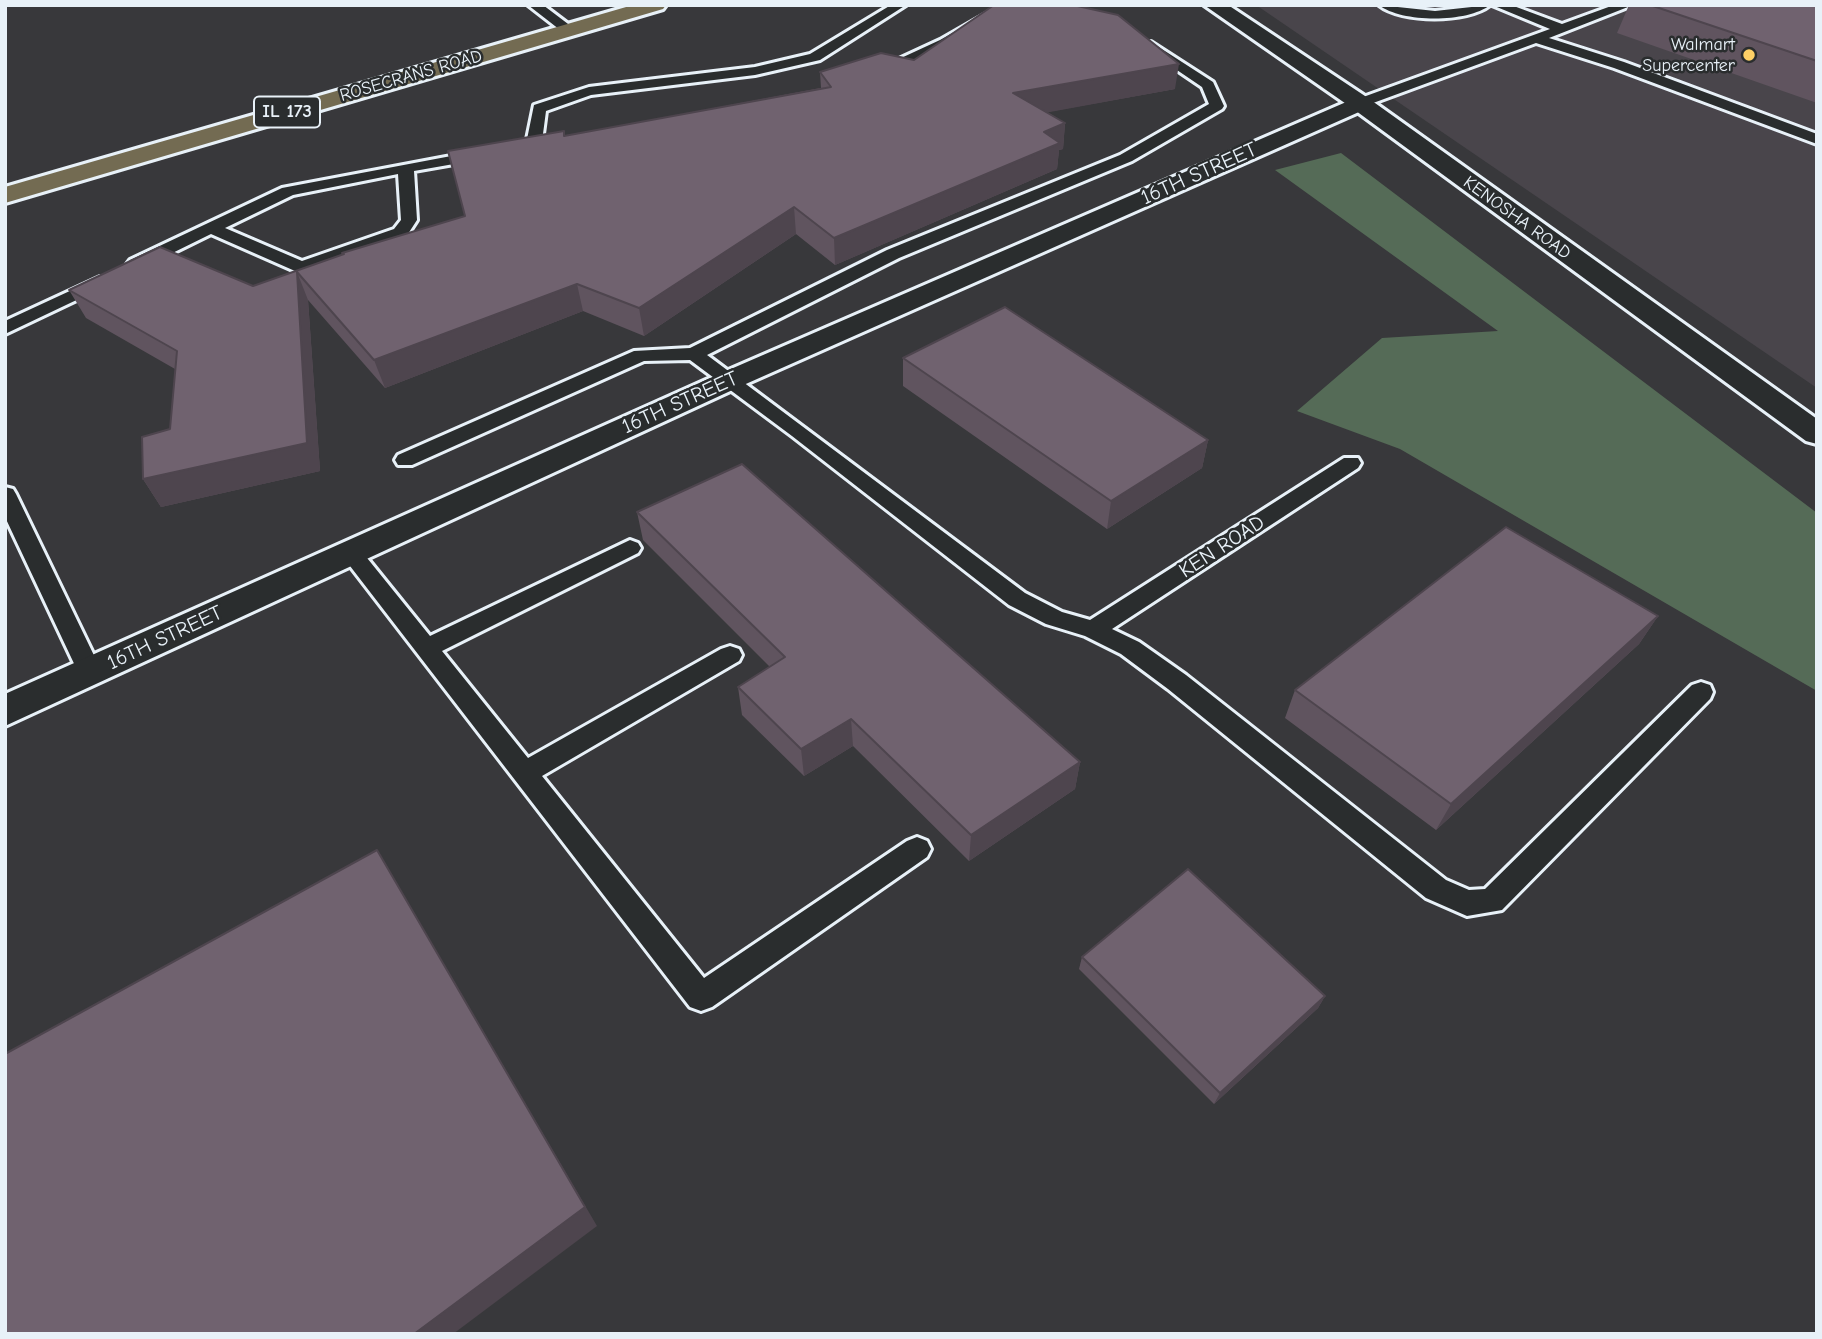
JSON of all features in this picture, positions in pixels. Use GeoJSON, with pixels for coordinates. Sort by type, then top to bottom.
{"type":"FeatureCollection","features":[{"type":"Feature","properties":{"kind":"main road","name":"ROSECRANS ROAD"},"geometry":{"type":"LineString","coordinates":[[5,195],[656,5]]}},
{"type":"Feature","properties":{"kind":"street","name":"KENOSHA ROAD"},"geometry":{"type":"LineString","coordinates":[[1214,5],[1360,103],[1817,435]]}},
{"type":"Feature","properties":{"kind":"street","name":"16TH STREET"},"geometry":{"type":"LineString","coordinates":[[5,711],[728,381],[1360,103]]}},
{"type":"Feature","properties":{"kind":"lane"},"geometry":{"type":"LineString","coordinates":[[534,5],[569,30]]}},
{"type":"Feature","properties":{"kind":"lane"},"geometry":{"type":"LineString","coordinates":[[534,149],[538,108],[589,91],[755,71],[815,57],[900,5]]}},
{"type":"Feature","properties":{"kind":"lane"},"geometry":{"type":"LineString","coordinates":[[862,76],[945,43],[1011,5]]}},
{"type":"Feature","properties":{"kind":"lane"},"geometry":{"type":"LineString","coordinates":[[1385,5],[1428,15],[1462,14],[1485,5]]}},
{"type":"Feature","properties":{"kind":"lane"},"geometry":{"type":"LineString","coordinates":[[1498,5],[1560,28]]}},
{"type":"Feature","properties":{"kind":"lane"},"geometry":{"type":"LineString","coordinates":[[1360,103],[1627,5]]}},
{"type":"Feature","properties":{"kind":"lane"},"geometry":{"type":"LineString","coordinates":[[405,460],[641,355],[694,354],[893,254],[1126,159],[1217,106],[1208,85],[1136,37]]}},
{"type":"Feature","properties":{"kind":"lane"},"geometry":{"type":"LineString","coordinates":[[1535,38],[1619,65],[1817,139]]}},
{"type":"Feature","properties":{"kind":"lane"},"geometry":{"type":"LineString","coordinates":[[5,328],[288,191],[497,152]]}},
{"type":"Feature","properties":{"kind":"lane"},"geometry":{"type":"LineString","coordinates":[[211,228],[300,267],[400,233],[409,219],[406,168]]}},
{"type":"Feature","properties":{"kind":"lane"},"geometry":{"type":"LineString","coordinates":[[694,354],[799,430],[1017,599],[1054,618],[1093,631],[1130,648],[1177,682],[1436,889],[1467,903],[1492,901],[1701,692]]}},
{"type":"Feature","properties":{"kind":"lane","name":"KEN ROAD"},"geometry":{"type":"LineString","coordinates":[[1093,631],[1351,463]]}},
{"type":"Feature","properties":{"kind":"lane"},"geometry":{"type":"LineString","coordinates":[[5,494],[90,672]]}},
{"type":"Feature","properties":{"kind":"lane"},"geometry":{"type":"LineString","coordinates":[[427,648],[630,548]]}},
{"type":"Feature","properties":{"kind":"lane"},"geometry":{"type":"LineString","coordinates":[[351,553],[701,997],[917,849]]}},
{"type":"Feature","properties":{"kind":"lane"},"geometry":{"type":"LineString","coordinates":[[526,772],[730,655]]}},
{"type":"Feature","properties":{"kind":"shaded area"},"geometry":{"type":"Polygon","coordinates":[[[1256,5],[1817,5],[1817,388],[1256,5]]]}},
{"type":"Feature","properties":{"kind":"green space"},"geometry":{"type":"Polygon","coordinates":[[[1341,153],[1817,513],[1817,691],[1400,449],[1297,411],[1382,338],[1498,331],[1275,170],[1341,153]]]}},
{"type":"Feature","properties":{"kind":"building"},"geometry":{"type":"Polygon","coordinates":[[[994,5],[1073,5],[1118,15],[1179,64],[1013,93],[1065,123],[1044,132],[1060,143],[834,238],[794,207],[639,308],[577,284],[374,360],[297,272],[307,443],[143,479],[142,437],[170,429],[177,351],[69,290],[160,247],[253,286],[344,254],[342,253],[465,216],[448,151],[564,131],[564,136],[831,87],[820,72],[881,53],[914,60],[994,5]]]}},
{"type":"Feature","properties":{"kind":"building"},"geometry":{"type":"Polygon","coordinates":[[[1650,5],[1817,5],[1817,61],[1650,5]]]}},
{"type":"Feature","properties":{"kind":"building"},"geometry":{"type":"Polygon","coordinates":[[[1005,307],[1208,440],[1111,501],[903,358],[1005,307]]]}},
{"type":"Feature","properties":{"kind":"building"},"geometry":{"type":"Polygon","coordinates":[[[742,464],[1080,762],[971,835],[851,719],[801,749],[738,687],[785,657],[637,512],[742,464]]]}},
{"type":"Feature","properties":{"kind":"building"},"geometry":{"type":"Polygon","coordinates":[[[1506,527],[1658,616],[1451,804],[1295,690],[1506,527]]]}},
{"type":"Feature","properties":{"kind":"building"},"geometry":{"type":"Polygon","coordinates":[[[377,850],[585,1207],[414,1334],[5,1334],[5,1054],[377,850]]]}},
{"type":"Feature","properties":{"kind":"building"},"geometry":{"type":"Polygon","coordinates":[[[1188,869],[1325,996],[1220,1093],[1082,957],[1188,869]]]}},
{"type":"Feature","properties":{"kind":"place","name":"Walmart Supercenter"},"geometry":{"type":"Point","coordinates":[1749,55]}}]}
